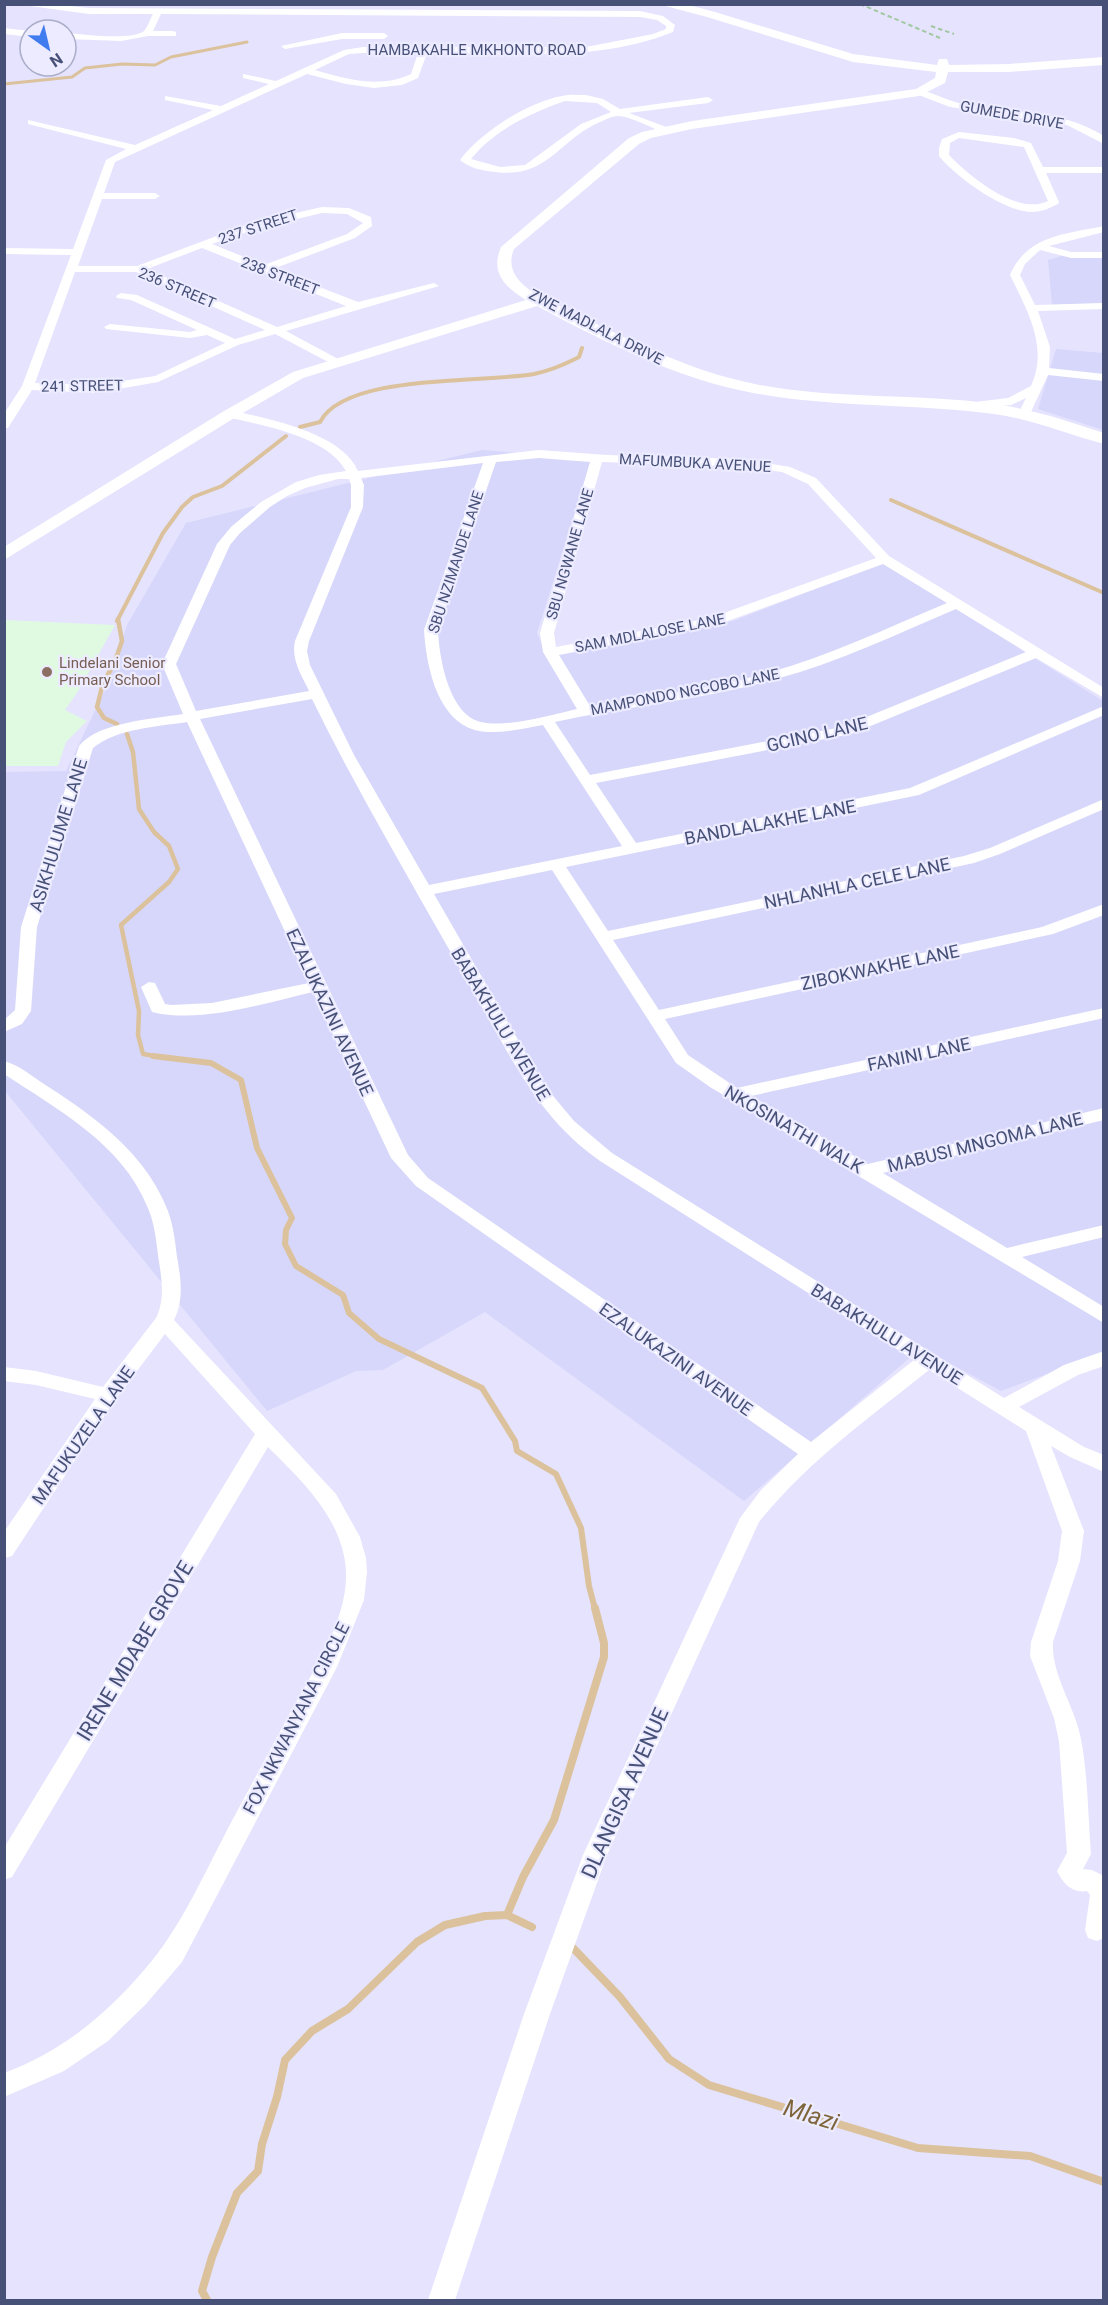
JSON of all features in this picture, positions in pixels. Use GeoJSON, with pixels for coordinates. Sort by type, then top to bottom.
{"type":"FeatureCollection","features":[{"type":"Feature","properties":{"kind":"street"},"geometry":{"type":"LineString","coordinates":[[663,4],[718,15],[834,54],[879,63],[1011,69],[1104,61]]}},
{"type":"Feature","properties":{"kind":"street"},"geometry":{"type":"LineString","coordinates":[[699,4],[736,13],[839,48],[943,66],[1104,55]]}},
{"type":"Feature","properties":{"kind":"street","name":"HAMBAKAHLE MKHONTO ROAD"},"geometry":{"type":"LineString","coordinates":[[4,425],[28,386],[111,160],[349,52],[586,50],[655,36],[670,30],[671,25],[660,18],[640,14],[373,10],[158,12],[80,10],[27,5]]}},
{"type":"Feature","properties":{"kind":"street"},"geometry":{"type":"LineString","coordinates":[[368,34],[373,10]]}},
{"type":"Feature","properties":{"kind":"street"},"geometry":{"type":"LineString","coordinates":[[147,33],[158,12]]}},
{"type":"Feature","properties":{"kind":"street"},"geometry":{"type":"LineString","coordinates":[[99,27],[98,32],[123,37]]}},
{"type":"Feature","properties":{"kind":"street"},"geometry":{"type":"LineString","coordinates":[[78,36],[123,37],[147,33],[172,34]]}},
{"type":"Feature","properties":{"kind":"street"},"geometry":{"type":"LineString","coordinates":[[285,46],[342,36],[368,34],[384,36]]}},
{"type":"Feature","properties":{"kind":"street"},"geometry":{"type":"LineString","coordinates":[[310,42],[349,52]]}},
{"type":"Feature","properties":{"kind":"street"},"geometry":{"type":"LineString","coordinates":[[305,70],[345,80],[382,85],[411,79],[417,73],[423,51]]}},
{"type":"Feature","properties":{"kind":"street","name":"ZWE MADLALA DRIVE"},"geometry":{"type":"LineString","coordinates":[[943,66],[941,80],[919,92],[666,130],[634,141],[508,246],[501,265],[504,273],[513,284],[539,301],[659,361],[701,375],[753,389],[837,400],[970,406],[1024,414],[1104,439]]}},
{"type":"Feature","properties":{"kind":"street"},"geometry":{"type":"LineString","coordinates":[[246,76],[277,84]]}},
{"type":"Feature","properties":{"kind":"street"},"geometry":{"type":"LineString","coordinates":[[324,90],[345,80]]}},
{"type":"Feature","properties":{"kind":"street","name":"GUMEDE DRIVE"},"geometry":{"type":"LineString","coordinates":[[919,92],[951,104],[1089,128],[1104,141]]}},
{"type":"Feature","properties":{"kind":"street"},"geometry":{"type":"LineString","coordinates":[[666,130],[620,112],[594,99],[574,97],[555,100],[524,113],[474,149],[465,160],[512,170],[526,169],[536,164],[589,123],[620,112],[708,100]]}},
{"type":"Feature","properties":{"kind":"street"},"geometry":{"type":"LineString","coordinates":[[168,98],[222,109]]}},
{"type":"Feature","properties":{"kind":"street"},"geometry":{"type":"LineString","coordinates":[[864,101],[880,112]]}},
{"type":"Feature","properties":{"kind":"street"},"geometry":{"type":"LineString","coordinates":[[32,122],[137,149]]}},
{"type":"Feature","properties":{"kind":"street"},"geometry":{"type":"LineString","coordinates":[[959,135],[1022,143],[1032,148],[1041,170],[1054,202],[1032,210],[1017,208],[952,164],[944,156],[944,144],[947,139],[959,135]]}},
{"type":"Feature","properties":{"kind":"street"},"geometry":{"type":"LineString","coordinates":[[1041,170],[1104,171]]}},
{"type":"Feature","properties":{"kind":"street"},"geometry":{"type":"LineString","coordinates":[[96,196],[155,195]]}},
{"type":"Feature","properties":{"kind":"street","name":"237 STREET"},"geometry":{"type":"LineString","coordinates":[[138,269],[276,219],[303,212],[354,211],[367,219],[368,224],[351,236],[263,269]]}},
{"type":"Feature","properties":{"kind":"street"},"geometry":{"type":"LineString","coordinates":[[1024,414],[1043,371],[1046,351],[1031,308],[1015,275],[1025,255],[1039,246],[1104,229]]}},
{"type":"Feature","properties":{"kind":"street","name":"238 STREET"},"geometry":{"type":"LineString","coordinates":[[204,245],[357,306]]}},
{"type":"Feature","properties":{"kind":"street"},"geometry":{"type":"LineString","coordinates":[[1039,246],[1049,251],[1077,256],[1104,255]]}},
{"type":"Feature","properties":{"kind":"street"},"geometry":{"type":"LineString","coordinates":[[4,251],[77,252]]}},
{"type":"Feature","properties":{"kind":"street","name":"236 STREET"},"geometry":{"type":"LineString","coordinates":[[72,269],[138,269],[277,331],[336,362]]}},
{"type":"Feature","properties":{"kind":"street","name":"241 STREET"},"geometry":{"type":"LineString","coordinates":[[28,386],[96,389],[130,385],[172,374],[234,343],[357,306],[434,286]]}},
{"type":"Feature","properties":{"kind":"street"},"geometry":{"type":"LineString","coordinates":[[121,296],[133,297],[234,343]]}},
{"type":"Feature","properties":{"kind":"street"},"geometry":{"type":"LineString","coordinates":[[4,555],[288,380],[336,362],[539,301]]}},
{"type":"Feature","properties":{"kind":"street"},"geometry":{"type":"LineString","coordinates":[[1031,308],[1104,306]]}},
{"type":"Feature","properties":{"kind":"street"},"geometry":{"type":"LineString","coordinates":[[110,327],[180,335],[211,331]]}},
{"type":"Feature","properties":{"kind":"street"},"geometry":{"type":"LineString","coordinates":[[1043,371],[1104,378]]}},
{"type":"Feature","properties":{"kind":"street"},"geometry":{"type":"LineString","coordinates":[[970,406],[1011,400],[1035,389]]}},
{"type":"Feature","properties":{"kind":"street"},"geometry":{"type":"LineString","coordinates":[[230,414],[282,426],[323,443],[342,457],[356,475]]}},
{"type":"Feature","properties":{"kind":"street","name":"MAFUMBUKA AVENUE"},"geometry":{"type":"LineString","coordinates":[[356,475],[541,453],[597,458],[757,464],[789,469],[812,481],[884,560],[1104,694]]}},
{"type":"Feature","properties":{"kind":"street","name":"SBU NZIMANDE LANE"},"geometry":{"type":"LineString","coordinates":[[474,725],[454,707],[438,678],[432,655],[431,630],[491,458]]}},
{"type":"Feature","properties":{"kind":"street","name":"SBU NGWANE LANE"},"geometry":{"type":"LineString","coordinates":[[550,652],[547,633],[597,458]]}},
{"type":"Feature","properties":{"kind":"street","name":"BABAKHULU AVENUE"},"geometry":{"type":"LineString","coordinates":[[356,475],[360,493],[357,507],[302,641],[300,651],[303,665],[347,755],[423,891],[536,1087],[555,1113],[585,1143],[1003,1407],[1077,1452],[1104,1464]]}},
{"type":"Feature","properties":{"kind":"street","name":"EZALUKAZINI AVENUE"},"geometry":{"type":"LineString","coordinates":[[356,475],[328,476],[295,489],[261,510],[233,532],[224,544],[169,664],[191,715],[400,1158],[416,1176],[813,1454]]}},
{"type":"Feature","properties":{"kind":"street","name":"SAM MDLALOSE LANE"},"geometry":{"type":"LineString","coordinates":[[550,652],[712,622],[884,560]]}},
{"type":"Feature","properties":{"kind":"street","name":"MAMPONDO NGCOBO LANE"},"geometry":{"type":"LineString","coordinates":[[474,725],[494,727],[546,719],[716,689],[797,669],[956,604]]}},
{"type":"Feature","properties":{"kind":"street"},"geometry":{"type":"LineString","coordinates":[[550,652],[586,711]]}},
{"type":"Feature","properties":{"kind":"street","name":"GCINO LANE"},"geometry":{"type":"LineString","coordinates":[[587,780],[846,731],[1037,653]]}},
{"type":"Feature","properties":{"kind":"street","name":"ASIKHULUME LANE"},"geometry":{"type":"LineString","coordinates":[[4,1027],[16,1020],[23,1011],[29,927],[86,746],[107,733],[191,715],[316,694]]}},
{"type":"Feature","properties":{"kind":"street","name":"BANDLALAKHE LANE"},"geometry":{"type":"LineString","coordinates":[[423,891],[914,792],[1104,710]]}},
{"type":"Feature","properties":{"kind":"street"},"geometry":{"type":"LineString","coordinates":[[546,719],[632,849]]}},
{"type":"Feature","properties":{"kind":"street","name":"NHLANHLA CELE LANE"},"geometry":{"type":"LineString","coordinates":[[603,937],[968,860],[996,851],[1104,804]]}},
{"type":"Feature","properties":{"kind":"street","name":"NKOSINATHI WALK"},"geometry":{"type":"LineString","coordinates":[[557,865],[682,1059],[791,1129],[866,1171],[1104,1316]]}},
{"type":"Feature","properties":{"kind":"street","name":"ZIBOKWAKHE LANE"},"geometry":{"type":"LineString","coordinates":[[654,1016],[1047,931],[1104,909]]}},
{"type":"Feature","properties":{"kind":"street"},"geometry":{"type":"LineString","coordinates":[[149,987],[158,1008],[174,1012],[198,1010],[318,986]]}},
{"type":"Feature","properties":{"kind":"street","name":"FANINI LANE"},"geometry":{"type":"LineString","coordinates":[[735,1094],[1104,1012]]}},
{"type":"Feature","properties":{"kind":"street"},"geometry":{"type":"LineString","coordinates":[[9,1076],[106,1137],[125,1154],[148,1186],[157,1206],[172,1285],[171,1305],[164,1321]]}},
{"type":"Feature","properties":{"kind":"street","name":"MABUSI MNGOMA LANE"},"geometry":{"type":"LineString","coordinates":[[866,1171],[1104,1114]]}},
{"type":"Feature","properties":{"kind":"street"},"geometry":{"type":"LineString","coordinates":[[1006,1255],[1104,1230]]}},
{"type":"Feature","properties":{"kind":"street","name":"MAFUKUZELA LANE"},"geometry":{"type":"LineString","coordinates":[[4,1550],[108,1395],[164,1321]]}},
{"type":"Feature","properties":{"kind":"street","name":"FOX NKWANYANA CIRCLE"},"geometry":{"type":"LineString","coordinates":[[4,2085],[33,2076],[69,2057],[111,2025],[142,1994],[173,1954],[326,1667],[346,1624],[355,1585],[355,1558],[336,1509],[319,1487],[266,1433],[164,1321]]}},
{"type":"Feature","properties":{"kind":"street"},"geometry":{"type":"LineString","coordinates":[[1003,1407],[1071,1370],[1104,1358]]}},
{"type":"Feature","properties":{"kind":"street","name":"DLANGISA AVENUE"},"geometry":{"type":"LineString","coordinates":[[442,2301],[537,2014],[595,1855],[750,1518],[775,1488],[813,1454],[928,1360]]}},
{"type":"Feature","properties":{"kind":"street"},"geometry":{"type":"LineString","coordinates":[[4,1374],[36,1378],[108,1395]]}},
{"type":"Feature","properties":{"kind":"street"},"geometry":{"type":"LineString","coordinates":[[1035,1426],[1073,1531],[1069,1561],[1042,1642],[1041,1656],[1065,1718],[1070,1741],[1079,1854],[1069,1871],[1080,1882],[1092,1880],[1102,1892],[1097,1930]]}},
{"type":"Feature","properties":{"kind":"street","name":"IRENE MDABE GROVE"},"geometry":{"type":"LineString","coordinates":[[4,1870],[266,1433]]}},
{"type":"Feature","properties":{"kind":"shaded area"},"geometry":{"type":"Polygon","coordinates":[[[1072,253],[1103,253],[1103,303],[1052,305],[1048,260],[1072,253]]]}},
{"type":"Feature","properties":{"kind":"shaded area"},"geometry":{"type":"Polygon","coordinates":[[[1056,349],[1103,353],[1103,430],[1038,409],[1056,349]]]}},
{"type":"Feature","properties":{"kind":"shaded area"},"geometry":{"type":"Polygon","coordinates":[[[482,450],[592,459],[537,633],[547,656],[733,621],[883,563],[1103,701],[1103,1353],[1001,1391],[921,1348],[744,1501],[485,1312],[383,1370],[356,1371],[267,1411],[5,1091],[4,772],[66,771],[104,692],[127,625],[186,523],[482,450]]]}},
{"type":"Feature","properties":{"kind":"shaded area","name":"Lindelani Senior Primary School"},"geometry":{"type":"Polygon","coordinates":[[[5,620],[115,625],[65,710],[87,721],[66,742],[58,766],[5,766],[5,620]]]}},
{"type":"Feature","properties":{"kind":"waterway"},"geometry":{"type":"LineString","coordinates":[[4,84],[72,77],[85,68],[122,64],[155,65],[171,57],[247,42]]}},
{"type":"Feature","properties":{"kind":"waterway"},"geometry":{"type":"LineString","coordinates":[[300,427],[320,422],[334,406],[357,395],[418,383],[534,374],[579,357],[582,348]]}},
{"type":"Feature","properties":{"kind":"waterway"},"geometry":{"type":"LineString","coordinates":[[118,619],[163,533],[182,507],[193,497],[222,486],[286,436]]}},
{"type":"Feature","properties":{"kind":"waterway"},"geometry":{"type":"LineString","coordinates":[[891,500],[1104,593]]}},
{"type":"Feature","properties":{"kind":"waterway"},"geometry":{"type":"LineString","coordinates":[[117,724],[104,718],[97,707],[103,683],[114,664],[122,641],[118,619]]}},
{"type":"Feature","properties":{"kind":"waterway"},"geometry":{"type":"LineString","coordinates":[[127,734],[133,752],[139,809],[154,832],[169,846],[178,869],[169,882],[121,925],[139,1011],[138,1035],[143,1054],[160,1057]]}},
{"type":"Feature","properties":{"kind":"waterway"},"geometry":{"type":"LineString","coordinates":[[153,1056],[160,1057]]}},
{"type":"Feature","properties":{"kind":"waterway"},"geometry":{"type":"LineString","coordinates":[[160,1057],[211,1063],[241,1080],[257,1148],[292,1218],[286,1230],[285,1244],[296,1266],[343,1295],[349,1313],[379,1339],[482,1388],[515,1441],[517,1451],[556,1474],[581,1528],[589,1586],[595,1609]]}},
{"type":"Feature","properties":{"kind":"waterway"},"geometry":{"type":"LineString","coordinates":[[507,1915],[523,1877],[554,1820],[604,1657],[604,1643],[595,1608]]}},
{"type":"Feature","properties":{"kind":"waterway"},"geometry":{"type":"LineString","coordinates":[[207,2300],[202,2291],[212,2257],[237,2193],[258,2171],[262,2144],[277,2097],[285,2060],[312,2031],[348,2009],[417,1942],[445,1925],[485,1916],[507,1915]]}},
{"type":"Feature","properties":{"kind":"waterway"},"geometry":{"type":"LineString","coordinates":[[507,1915],[532,1927]]}},
{"type":"Feature","properties":{"kind":"waterway","name":"Mlazi"},"geometry":{"type":"LineString","coordinates":[[573,1948],[620,1997],[669,2059],[709,2085],[918,2148],[1030,2156],[1104,2182]]}},
{"type":"Feature","properties":{"kind":"railway"},"geometry":{"type":"LineString","coordinates":[[860,4],[940,38]]}},
{"type":"Feature","properties":{"kind":"railway"},"geometry":{"type":"LineString","coordinates":[[931,26],[954,34]]}},
{"type":"Feature","properties":{"kind":"place","name":"Lindelani Senior Primary School"},"geometry":{"type":"Point","coordinates":[47,672]}}]}
